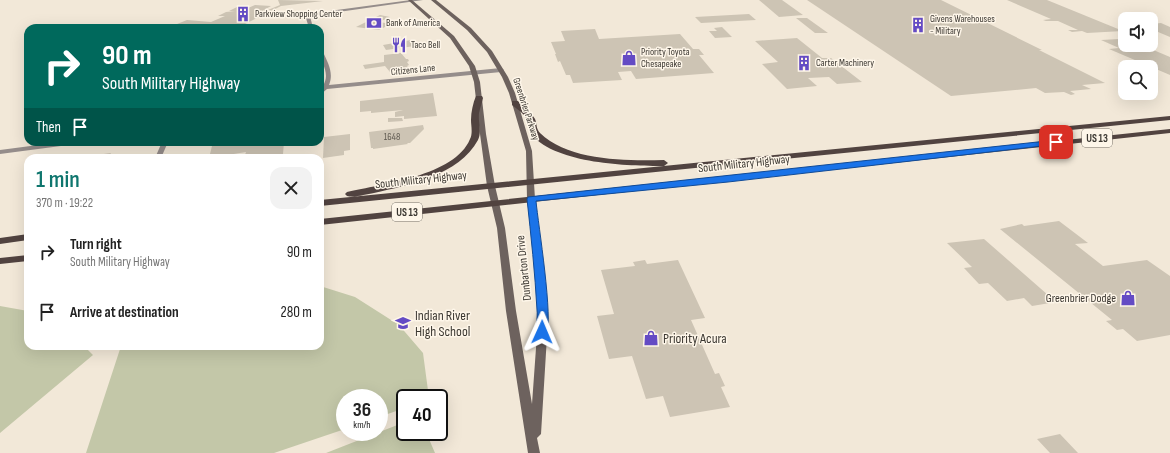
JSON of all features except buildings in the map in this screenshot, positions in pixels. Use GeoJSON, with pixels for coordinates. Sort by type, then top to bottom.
{"type":"FeatureCollection","features":[{"type":"Feature","properties":{"kind":"main road","name":"Greenbrier Parkway"},"geometry":{"type":"LineString","coordinates":[[434,0],[480,39],[501,70],[515,103],[529,151],[530,182]]}},
{"type":"Feature","properties":{"kind":"main road"},"geometry":{"type":"LineString","coordinates":[[411,1],[452,37],[466,56],[474,73],[479,98],[491,186]]}},
{"type":"Feature","properties":{"kind":"main road"},"geometry":{"type":"LineString","coordinates":[[324,197],[357,193],[392,186],[443,168],[464,153],[474,142],[476,131],[475,116],[479,98]]}},
{"type":"Feature","properties":{"kind":"main road"},"geometry":{"type":"LineString","coordinates":[[515,103],[530,118],[535,132],[556,147],[575,154],[604,160],[660,163],[758,154],[815,153]]}},
{"type":"Feature","properties":{"kind":"main road","name":"South Military Highway"},"geometry":{"type":"LineString","coordinates":[[324,203],[1170,118]]}},
{"type":"Feature","properties":{"kind":"main road","name":"South Military Highway"},"geometry":{"type":"LineString","coordinates":[[324,222],[495,202],[1170,131]]}},
{"type":"Feature","properties":{"kind":"main road","name":"Dunbarton Drive"},"geometry":{"type":"LineString","coordinates":[[530,182],[540,273],[543,320],[534,450]]}},
{"type":"Feature","properties":{"kind":"main road","name":"Dunbarton Drive"},"geometry":{"type":"LineString","coordinates":[[491,186],[501,228],[511,311],[534,450]]}},
{"type":"Feature","properties":{"kind":"main road"},"geometry":{"type":"LineString","coordinates":[[0,241],[24,238]]}},
{"type":"Feature","properties":{"kind":"main road"},"geometry":{"type":"LineString","coordinates":[[0,261],[24,258]]}},
{"type":"Feature","properties":{"kind":"street"},"geometry":{"type":"LineString","coordinates":[[310,24],[307,15],[421,0]]}},
{"type":"Feature","properties":{"kind":"street"},"geometry":{"type":"LineString","coordinates":[[324,62],[329,75],[328,84],[326,87]]}},
{"type":"Feature","properties":{"kind":"street","name":"Citizens Lane"},"geometry":{"type":"LineString","coordinates":[[326,87],[501,70]]}},
{"type":"Feature","properties":{"kind":"street"},"geometry":{"type":"LineString","coordinates":[[0,152],[46,146]]}},
{"type":"Feature","properties":{"kind":"green space"},"geometry":{"type":"Polygon","coordinates":[[[324,287],[355,297],[399,325],[423,353],[428,389],[396,389],[396,411],[388,414],[388,389],[336,389],[336,432],[274,453],[86,453],[120,350],[324,350],[324,287]]]}},
{"type":"Feature","properties":{"kind":"green space"},"geometry":{"type":"Polygon","coordinates":[[[0,306],[24,310],[24,350],[88,350],[93,355],[0,433],[0,306]]]}},
{"type":"Feature","properties":{"kind":"green space"},"geometry":{"type":"Polygon","coordinates":[[[396,426],[396,441],[430,441],[435,453],[326,453],[357,441],[388,441],[388,429],[396,426]]]}},
{"type":"Feature","properties":{"kind":"place","name":"Parkview Shopping Center"},"geometry":{"type":"Point","coordinates":[243,14]}},
{"type":"Feature","properties":{"kind":"place","name":"Bank of America"},"geometry":{"type":"Point","coordinates":[374,23]}},
{"type":"Feature","properties":{"kind":"place","name":"Givens Warehouses - Military"},"geometry":{"type":"Point","coordinates":[918,25]}},
{"type":"Feature","properties":{"kind":"place","name":"Taco Bell"},"geometry":{"type":"Point","coordinates":[399,45]}},
{"type":"Feature","properties":{"kind":"place","name":"Priority Toyota Chesapeake"},"geometry":{"type":"Point","coordinates":[629,58]}},
{"type":"Feature","properties":{"kind":"place","name":"Carter Machinery"},"geometry":{"type":"Point","coordinates":[804,63]}},
{"type":"Feature","properties":{"kind":"place","name":"Greenbrier Dodge"},"geometry":{"type":"Point","coordinates":[1128,298]}},
{"type":"Feature","properties":{"kind":"place","name":"Indian River High School"},"geometry":{"type":"Point","coordinates":[403,323]}},
{"type":"Feature","properties":{"kind":"place","name":"Priority Acura"},"geometry":{"type":"Point","coordinates":[651,338]}},
{"type":"Feature","properties":{"kind":"route"},"geometry":{"type":"LineString","coordinates":[[542,332],[543,320],[540,273],[531,199],[728,179],[1056,142]]}}]}
